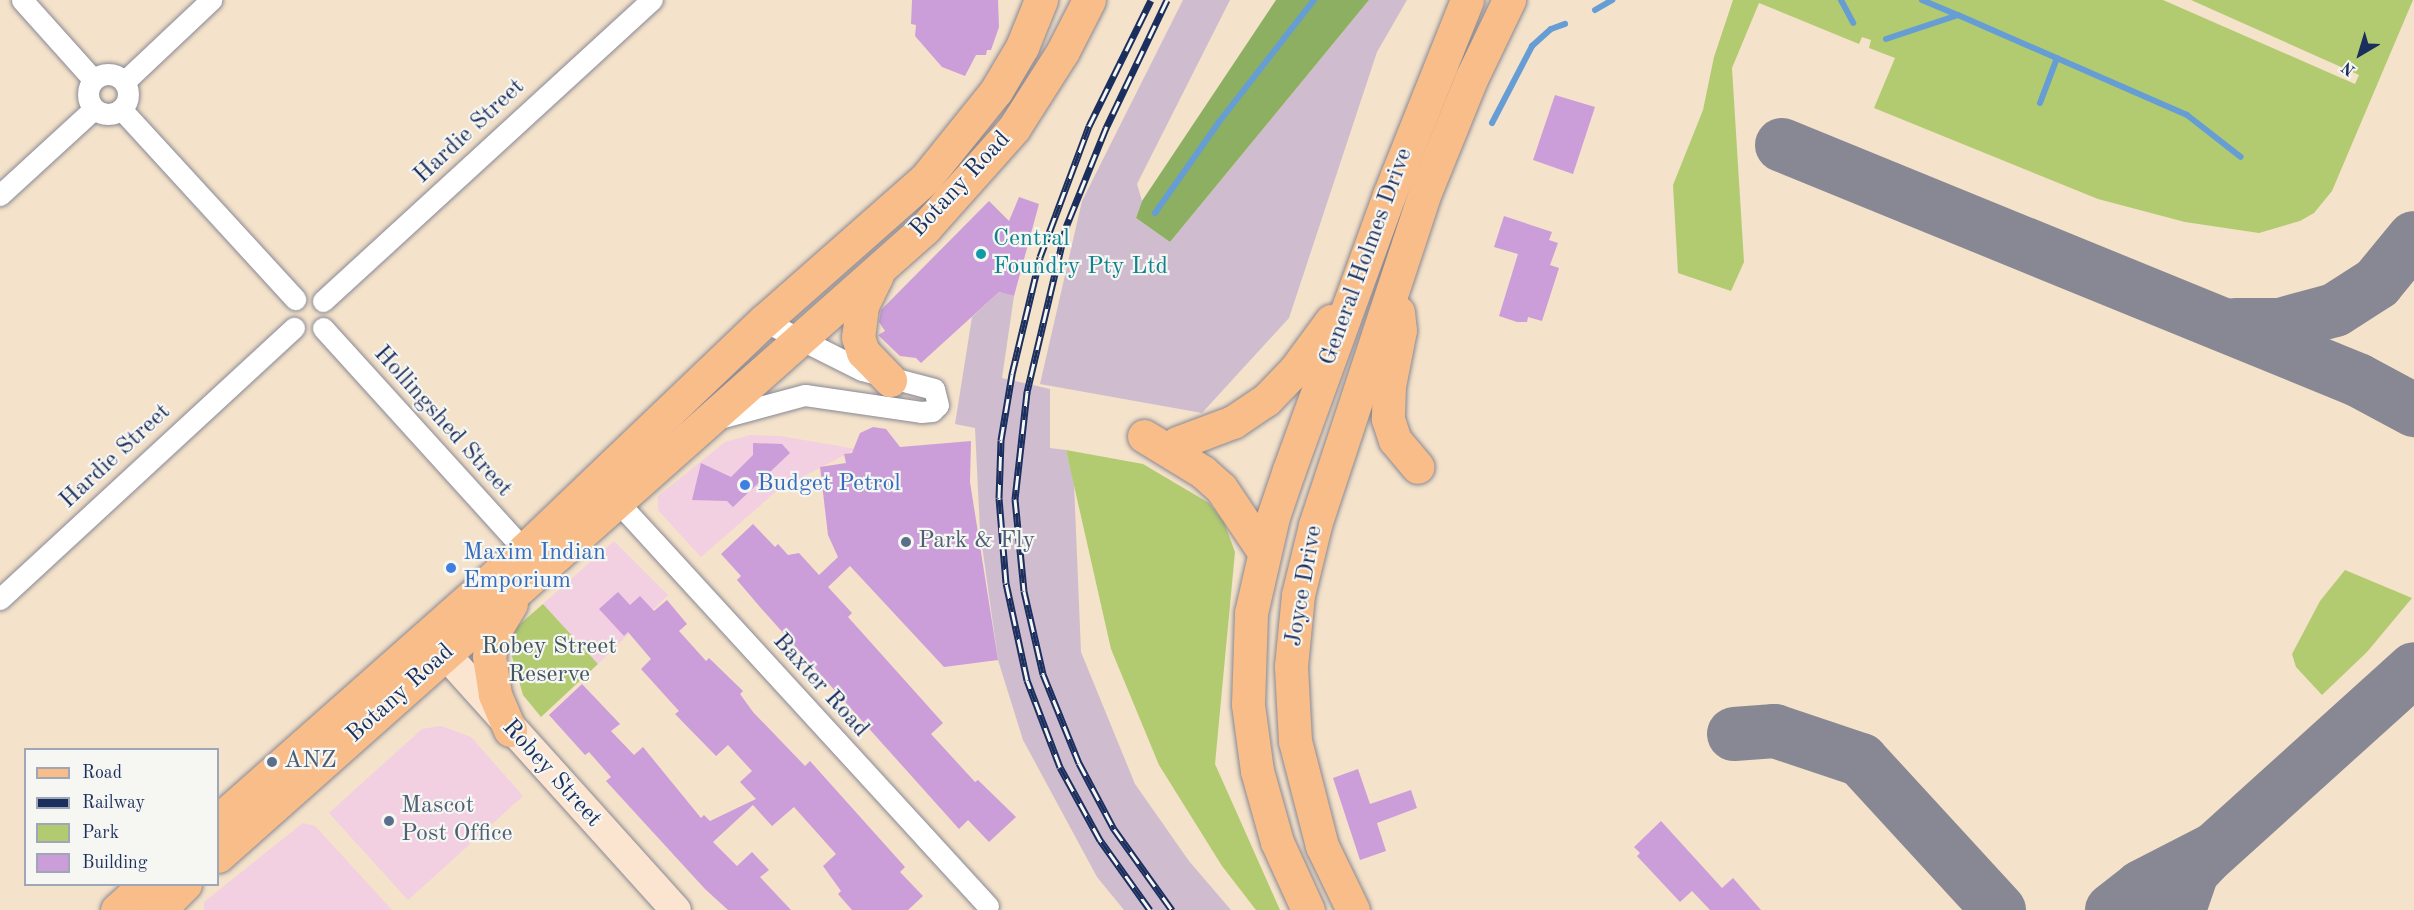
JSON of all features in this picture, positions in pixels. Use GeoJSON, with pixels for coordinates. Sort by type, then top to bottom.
{"type":"FeatureCollection","features":[{"type":"Feature","properties":{"kind":"main road","name":"Botany Road"},"geometry":{"type":"LineString","coordinates":[[219,855],[437,645],[531,559],[764,321],[926,178],[973,123],[1029,19],[1058,0]]}},
{"type":"Feature","properties":{"kind":"main road","name":"Botany Road"},"geometry":{"type":"LineString","coordinates":[[531,559],[615,499],[881,267],[960,193],[1014,128],[1064,51],[1089,0]]}},
{"type":"Feature","properties":{"kind":"main road","name":"General Holmes Drive"},"geometry":{"type":"LineString","coordinates":[[1273,517],[1354,288],[1467,0]]}},
{"type":"Feature","properties":{"kind":"main road","name":"General Holmes Drive"},"geometry":{"type":"LineString","coordinates":[[1333,468],[1443,146],[1509,0]]}},
{"type":"Feature","properties":{"kind":"main road"},"geometry":{"type":"LineString","coordinates":[[881,267],[857,324],[863,352],[890,380]]}},
{"type":"Feature","properties":{"kind":"main road"},"geometry":{"type":"LineString","coordinates":[[1396,280],[1400,330],[1389,386],[1388,419],[1395,440],[1418,467]]}},
{"type":"Feature","properties":{"kind":"main road"},"geometry":{"type":"LineString","coordinates":[[1177,443],[1233,422],[1266,400],[1296,370],[1354,288]]}},
{"type":"Feature","properties":{"kind":"main road"},"geometry":{"type":"LineString","coordinates":[[1144,436],[1203,472],[1221,488],[1264,552]]}},
{"type":"Feature","properties":{"kind":"main road","name":"Joyce Drive"},"geometry":{"type":"LineString","coordinates":[[1333,468],[1298,595],[1291,704],[1310,810],[1353,910]]}},
{"type":"Feature","properties":{"kind":"main road","name":"Joyce Drive"},"geometry":{"type":"LineString","coordinates":[[1273,517],[1248,636],[1252,740],[1267,811],[1308,910]]}},
{"type":"Feature","properties":{"kind":"main road"},"geometry":{"type":"LineString","coordinates":[[510,730],[490,672],[491,641],[531,559]]}},
{"type":"Feature","properties":{"kind":"main road","name":"Botany Road"},"geometry":{"type":"LineString","coordinates":[[219,820],[437,645]]}},
{"type":"Feature","properties":{"kind":"main road"},"geometry":{"type":"LineString","coordinates":[[117,910],[164,899]]}},
{"type":"Feature","properties":{"kind":"street"},"geometry":{"type":"LineString","coordinates":[[22,0],[93,80]]}},
{"type":"Feature","properties":{"kind":"street"},"geometry":{"type":"LineString","coordinates":[[124,82],[211,0]]}},
{"type":"Feature","properties":{"kind":"street","name":"Hardie Street"},"geometry":{"type":"LineString","coordinates":[[323,301],[652,0]]}},
{"type":"Feature","properties":{"kind":"street"},"geometry":{"type":"LineString","coordinates":[[106,74],[124,82],[127,99],[121,109],[104,114],[94,109],[88,97],[93,80],[106,74]]}},
{"type":"Feature","properties":{"kind":"street"},"geometry":{"type":"LineString","coordinates":[[0,195],[94,109]]}},
{"type":"Feature","properties":{"kind":"street"},"geometry":{"type":"LineString","coordinates":[[121,109],[295,299]]}},
{"type":"Feature","properties":{"kind":"street"},"geometry":{"type":"LineString","coordinates":[[313,294],[323,301],[329,311],[323,328],[305,334],[294,328],[289,313],[295,299],[313,294]]}},
{"type":"Feature","properties":{"kind":"street"},"geometry":{"type":"LineString","coordinates":[[702,424],[805,395],[921,412],[933,411],[938,405],[934,389],[890,380],[797,339],[764,321]]}},
{"type":"Feature","properties":{"kind":"street","name":"Hardie Street"},"geometry":{"type":"LineString","coordinates":[[0,599],[294,328]]}},
{"type":"Feature","properties":{"kind":"street","name":"Hollingshed Street"},"geometry":{"type":"LineString","coordinates":[[323,328],[531,559]]}},
{"type":"Feature","properties":{"kind":"street","name":"Baxter Road"},"geometry":{"type":"LineString","coordinates":[[615,499],[988,906]]}},
{"type":"Feature","properties":{"kind":"street","name":"Robey Street"},"geometry":{"type":"LineString","coordinates":[[437,645],[510,730],[676,910]]}},
{"type":"Feature","properties":{"kind":"shaded area"},"geometry":{"type":"Polygon","coordinates":[[[1183,0],[1230,0],[1137,184],[1142,201],[1136,218],[1170,242],[1369,0],[1407,0],[1377,52],[1289,318],[1202,413],[1040,384],[1082,201],[1183,0]]]}},
{"type":"Feature","properties":{"kind":"shaded area"},"geometry":{"type":"Polygon","coordinates":[[[999,292],[1014,296],[1002,378],[1050,389],[1050,448],[1066,450],[1074,483],[1081,652],[1135,784],[1189,861],[1231,910],[1124,910],[1097,877],[1023,740],[998,660],[980,531],[975,428],[955,424],[972,317],[999,292]]]}},
{"type":"Feature","properties":{"kind":"shaded area"},"geometry":{"type":"Polygon","coordinates":[[[750,435],[780,436],[856,449],[779,489],[701,557],[658,510],[658,496],[725,442],[750,435]]]}},
{"type":"Feature","properties":{"kind":"shaded area"},"geometry":{"type":"Polygon","coordinates":[[[614,541],[668,595],[598,664],[543,604],[614,541]]]}},
{"type":"Feature","properties":{"kind":"shaded area"},"geometry":{"type":"Polygon","coordinates":[[[441,726],[471,737],[523,796],[408,900],[329,813],[422,729],[441,726]]]}},
{"type":"Feature","properties":{"kind":"shaded area"},"geometry":{"type":"Polygon","coordinates":[[[303,823],[315,826],[392,910],[204,910],[204,902],[303,823]]]}},
{"type":"Feature","properties":{"kind":"green space"},"geometry":{"type":"Polygon","coordinates":[[[1276,0],[1369,0],[1170,242],[1136,218],[1142,201],[1276,0]]]}},
{"type":"Feature","properties":{"kind":"green space"},"geometry":{"type":"Polygon","coordinates":[[[1733,0],[2163,0],[2355,84],[2359,75],[2191,0],[2413,0],[2332,191],[2314,213],[2300,221],[2259,233],[2185,222],[2098,199],[1874,108],[1895,58],[1869,48],[1871,40],[1862,37],[1859,44],[1759,3],[1732,68],[1744,262],[1731,291],[1678,273],[1673,185],[1703,110],[1714,57],[1733,0]]]}},
{"type":"Feature","properties":{"kind":"green space"},"geometry":{"type":"Polygon","coordinates":[[[1066,450],[1143,464],[1209,503],[1224,522],[1235,552],[1215,764],[1280,910],[1256,910],[1222,866],[1159,765],[1111,649],[1066,450]]]}},
{"type":"Feature","properties":{"kind":"green space"},"geometry":{"type":"Polygon","coordinates":[[[2345,570],[2412,598],[2367,652],[2322,695],[2296,667],[2292,654],[2320,601],[2345,570]]]}},
{"type":"Feature","properties":{"kind":"green space","name":"Robey Street Reserve"},"geometry":{"type":"Polygon","coordinates":[[[543,604],[598,664],[541,717],[523,695],[509,646],[513,630],[543,604]]]}},
{"type":"Feature","properties":{"kind":"building"},"geometry":{"type":"Polygon","coordinates":[[[912,0],[998,0],[999,27],[991,50],[987,50],[986,55],[976,55],[965,76],[942,67],[915,36],[916,25],[911,24],[912,0]]]}},
{"type":"Feature","properties":{"kind":"building"},"geometry":{"type":"Polygon","coordinates":[[[1555,95],[1595,107],[1573,174],[1533,160],[1555,95]]]}},
{"type":"Feature","properties":{"kind":"building","name":"Central Foundry Pty Ltd"},"geometry":{"type":"Polygon","coordinates":[[[1019,197],[1039,204],[1014,296],[999,292],[921,363],[916,358],[900,356],[878,335],[885,331],[879,322],[881,310],[989,201],[1009,221],[1019,197]]]}},
{"type":"Feature","properties":{"kind":"building"},"geometry":{"type":"Polygon","coordinates":[[[1504,216],[1552,232],[1549,240],[1558,243],[1550,265],[1559,268],[1542,321],[1528,317],[1527,322],[1517,322],[1499,316],[1518,254],[1494,247],[1504,216]]]}},
{"type":"Feature","properties":{"kind":"building"},"geometry":{"type":"Polygon","coordinates":[[[873,427],[886,429],[900,447],[971,441],[970,482],[998,660],[944,667],[850,566],[828,587],[852,613],[848,617],[943,723],[931,734],[975,782],[978,780],[1016,817],[989,842],[968,820],[959,829],[760,607],[737,580],[741,576],[721,554],[753,524],[775,547],[778,544],[788,555],[799,553],[819,575],[838,557],[828,535],[820,467],[846,463],[844,454],[852,453],[860,433],[873,427]]]}},
{"type":"Feature","properties":{"kind":"building"},"geometry":{"type":"Polygon","coordinates":[[[753,443],[782,444],[790,453],[733,507],[727,501],[692,500],[701,463],[731,477],[753,455],[753,443]]]}},
{"type":"Feature","properties":{"kind":"building"},"geometry":{"type":"Polygon","coordinates":[[[618,592],[630,605],[640,596],[654,611],[667,600],[687,624],[679,631],[706,661],[709,658],[743,691],[740,694],[753,712],[805,766],[810,761],[905,867],[900,872],[923,896],[908,910],[852,910],[838,894],[841,891],[823,866],[836,854],[794,807],[772,826],[753,805],[713,842],[737,866],[752,852],[769,870],[760,877],[791,910],[728,910],[705,889],[606,781],[611,777],[589,752],[585,755],[549,715],[582,684],[620,724],[611,731],[634,755],[643,747],[701,818],[704,815],[710,821],[756,799],[740,782],[752,771],[728,745],[716,756],[675,714],[679,711],[641,669],[651,659],[628,632],[624,636],[599,609],[618,592]]]}},
{"type":"Feature","properties":{"kind":"building"},"geometry":{"type":"Polygon","coordinates":[[[1358,769],[1370,804],[1411,790],[1417,808],[1377,823],[1386,851],[1360,860],[1333,778],[1358,769]]]}},
{"type":"Feature","properties":{"kind":"building"},"geometry":{"type":"Polygon","coordinates":[[[1661,821],[1722,888],[1733,878],[1761,910],[1710,910],[1692,891],[1680,902],[1637,856],[1640,853],[1634,847],[1661,821]]]}},
{"type":"Feature","properties":{"kind":"waterway"},"geometry":{"type":"LineString","coordinates":[[1155,213],[1219,122],[1314,0]]}},
{"type":"Feature","properties":{"kind":"waterway"},"geometry":{"type":"LineString","coordinates":[[1595,10],[1612,0]]}},
{"type":"Feature","properties":{"kind":"waterway"},"geometry":{"type":"LineString","coordinates":[[1841,0],[1853,23]]}},
{"type":"Feature","properties":{"kind":"waterway"},"geometry":{"type":"LineString","coordinates":[[1922,0],[1957,15]]}},
{"type":"Feature","properties":{"kind":"waterway"},"geometry":{"type":"LineString","coordinates":[[1886,39],[1958,15],[2187,115],[2241,157]]}},
{"type":"Feature","properties":{"kind":"waterway"},"geometry":{"type":"LineString","coordinates":[[1492,123],[1532,46],[1551,29],[1565,24]]}},
{"type":"Feature","properties":{"kind":"waterway"},"geometry":{"type":"LineString","coordinates":[[2040,103],[2057,58]]}},
{"type":"Feature","properties":{"kind":"taxiway"},"geometry":{"type":"LineString","coordinates":[[1782,145],[2358,380],[2414,410]]}},
{"type":"Feature","properties":{"kind":"taxiway"},"geometry":{"type":"LineString","coordinates":[[2235,325],[2280,325],[2335,310],[2377,283],[2414,238]]}},
{"type":"Feature","properties":{"kind":"taxiway"},"geometry":{"type":"LineString","coordinates":[[2179,910],[2192,872],[2204,859],[2414,669]]}},
{"type":"Feature","properties":{"kind":"taxiway"},"geometry":{"type":"LineString","coordinates":[[1734,734],[1775,731],[1861,760],[1999,910]]}},
{"type":"Feature","properties":{"kind":"taxiway"},"geometry":{"type":"LineString","coordinates":[[2112,910],[2141,887],[2213,850]]}},
{"type":"Feature","properties":{"kind":"railway"},"geometry":{"type":"LineString","coordinates":[[1150,910],[1100,840],[1060,767],[1027,680],[1006,583],[999,498],[1001,440],[1012,374],[1040,257],[1089,126],[1151,0]]}},
{"type":"Feature","properties":{"kind":"railway"},"geometry":{"type":"LineString","coordinates":[[1167,0],[1106,128],[1066,227],[1027,392],[1015,499],[1024,591],[1043,674],[1079,763],[1114,829],[1172,910]]}},
{"type":"Feature","properties":{"kind":"place","name":"Central Foundry Pty Ltd"},"geometry":{"type":"Point","coordinates":[981,254]}},
{"type":"Feature","properties":{"kind":"place","name":"Budget Petrol"},"geometry":{"type":"Point","coordinates":[745,485]}},
{"type":"Feature","properties":{"kind":"place","name":"Park & Fly"},"geometry":{"type":"Point","coordinates":[906,542]}},
{"type":"Feature","properties":{"kind":"place","name":"Maxim Indian Emporium"},"geometry":{"type":"Point","coordinates":[451,568]}},
{"type":"Feature","properties":{"kind":"place","name":"ANZ"},"geometry":{"type":"Point","coordinates":[272,762]}},
{"type":"Feature","properties":{"kind":"place","name":"Mascot Post Office"},"geometry":{"type":"Point","coordinates":[389,821]}}]}
